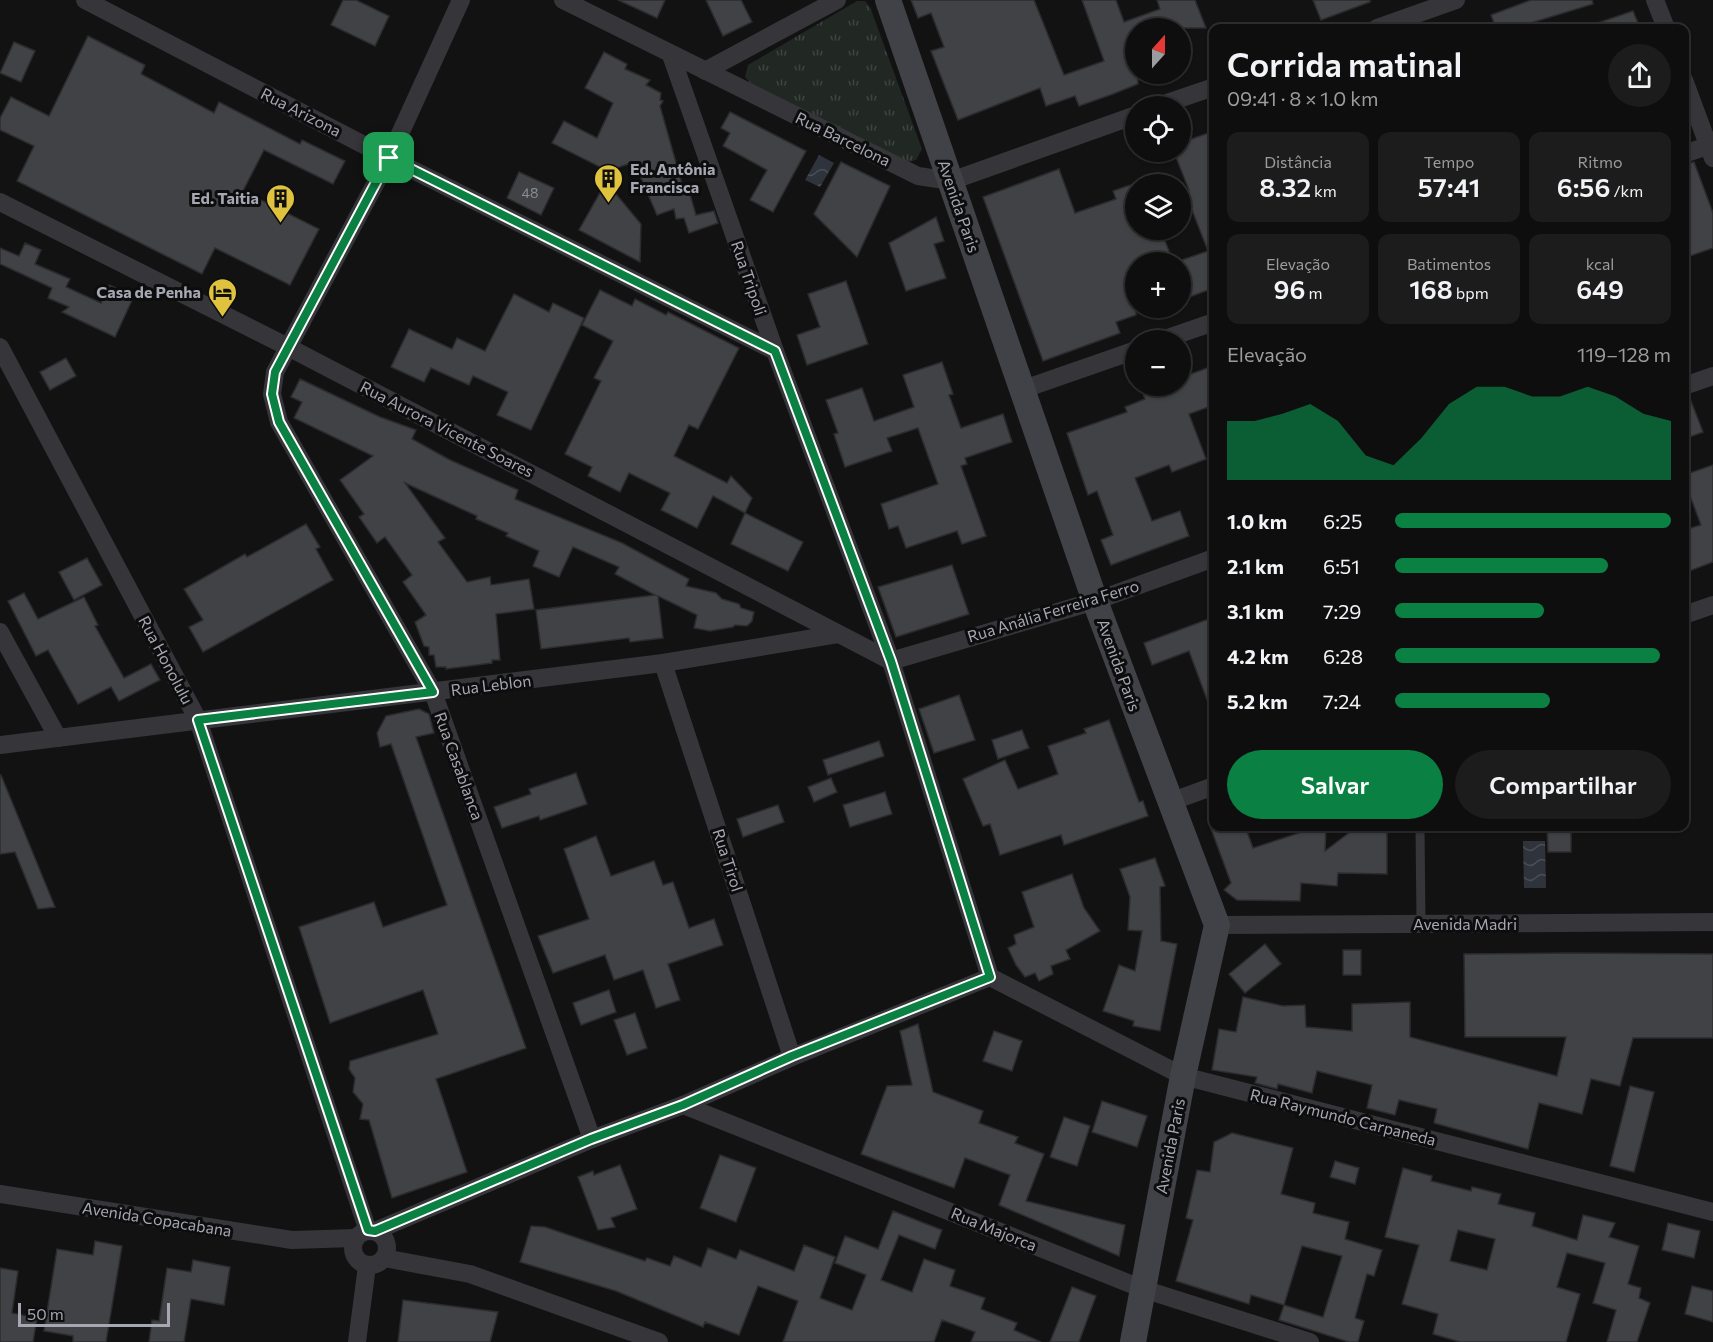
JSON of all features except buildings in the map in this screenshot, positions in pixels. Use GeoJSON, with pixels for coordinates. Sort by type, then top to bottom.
{"type":"FeatureCollection","features":[{"type":"Feature","properties":{"kind":"street","name":"Rua Arizona"},"geometry":{"type":"LineString","coordinates":[[85,0],[389,158],[775,351]]}},
{"type":"Feature","properties":{"kind":"street","name":"Rua Casablanca"},"geometry":{"type":"LineString","coordinates":[[461,0],[389,158],[275,372],[272,394],[279,422],[433,692],[591,1139]]}},
{"type":"Feature","properties":{"kind":"street","name":"Rua Barcelona"},"geometry":{"type":"LineString","coordinates":[[563,0],[918,176],[951,180],[1125,119]]}},
{"type":"Feature","properties":{"kind":"street"},"geometry":{"type":"LineString","coordinates":[[705,71],[837,0]]}},
{"type":"Feature","properties":{"kind":"street","name":"Avenida Paris"},"geometry":{"type":"LineString","coordinates":[[888,0],[1095,601],[1217,925],[1183,1076],[1133,1342]]}},
{"type":"Feature","properties":{"kind":"street"},"geometry":{"type":"LineString","coordinates":[[1388,24],[1456,0]]}},
{"type":"Feature","properties":{"kind":"street"},"geometry":{"type":"LineString","coordinates":[[1655,0],[1664,24]]}},
{"type":"Feature","properties":{"kind":"street","name":"Rua Tripoli"},"geometry":{"type":"LineString","coordinates":[[671,55],[775,351],[891,661],[990,977]]}},
{"type":"Feature","properties":{"kind":"street"},"geometry":{"type":"LineString","coordinates":[[1187,96],[1209,89]]}},
{"type":"Feature","properties":{"kind":"street"},"geometry":{"type":"LineString","coordinates":[[1689,92],[1712,149],[1689,153]]}},
{"type":"Feature","properties":{"kind":"street","name":"Rua Aurora Vicente Soares"},"geometry":{"type":"LineString","coordinates":[[0,202],[288,347],[891,661]]}},
{"type":"Feature","properties":{"kind":"street"},"geometry":{"type":"LineString","coordinates":[[1191,330],[1209,324]]}},
{"type":"Feature","properties":{"kind":"street","name":"Rua Honolulu"},"geometry":{"type":"LineString","coordinates":[[0,346],[198,720],[372,1246]]}},
{"type":"Feature","properties":{"kind":"street"},"geometry":{"type":"LineString","coordinates":[[1021,390],[1125,354]]}},
{"type":"Feature","properties":{"kind":"street"},"geometry":{"type":"LineString","coordinates":[[1689,384],[1713,376]]}},
{"type":"Feature","properties":{"kind":"street","name":"Rua Anália Ferreira Ferro"},"geometry":{"type":"LineString","coordinates":[[891,661],[1095,601],[1209,560]]}},
{"type":"Feature","properties":{"kind":"street"},"geometry":{"type":"LineString","coordinates":[[1689,613],[1713,605]]}},
{"type":"Feature","properties":{"kind":"street"},"geometry":{"type":"LineString","coordinates":[[0,632],[58,738]]}},
{"type":"Feature","properties":{"kind":"street","name":"Rua Leblon"},"geometry":{"type":"LineString","coordinates":[[0,745],[663,663],[838,633]]}},
{"type":"Feature","properties":{"kind":"street","name":"Rua Tirol"},"geometry":{"type":"LineString","coordinates":[[663,663],[792,1056]]}},
{"type":"Feature","properties":{"kind":"street"},"geometry":{"type":"LineString","coordinates":[[1170,802],[1209,788]]}},
{"type":"Feature","properties":{"kind":"street","name":"Avenida Madri"},"geometry":{"type":"LineString","coordinates":[[1217,925],[1713,922]]}},
{"type":"Feature","properties":{"kind":"street"},"geometry":{"type":"LineString","coordinates":[[357,1342],[372,1246],[397,1221],[591,1139],[683,1105],[792,1056],[990,977]]}},
{"type":"Feature","properties":{"kind":"street","name":"Rua Raymundo Carpaneda"},"geometry":{"type":"LineString","coordinates":[[990,977],[1183,1076],[1713,1212]]}},
{"type":"Feature","properties":{"kind":"street","name":"Rua Majorca"},"geometry":{"type":"LineString","coordinates":[[683,1105],[1143,1289],[1310,1342]]}},
{"type":"Feature","properties":{"kind":"street","name":"Avenida Copacabana"},"geometry":{"type":"LineString","coordinates":[[0,1194],[292,1240],[314,1239],[372,1246],[428,1266],[470,1274],[659,1342]]}},
{"type":"Feature","properties":{"kind":"lane"},"geometry":{"type":"LineString","coordinates":[[1420,831],[1421,924]]}},
{"type":"Feature","properties":{"kind":"green space"},"geometry":{"type":"Polygon","coordinates":[[[857,1],[865,1],[870,7],[922,149],[916,160],[905,163],[753,86],[745,77],[748,65],[857,1]]]}},
{"type":"Feature","properties":{"kind":"water"},"geometry":{"type":"Polygon","coordinates":[[[819,155],[834,163],[820,187],[805,180],[819,155]]]}},
{"type":"Feature","properties":{"kind":"water"},"geometry":{"type":"Polygon","coordinates":[[[1523,841],[1545,841],[1546,888],[1524,888],[1523,841]]]}},
{"type":"Feature","properties":{"kind":"place","name":"Ed. Antônia Francisca"},"geometry":{"type":"Point","coordinates":[609,204]}},
{"type":"Feature","properties":{"kind":"place","name":"Ed. Taitia"},"geometry":{"type":"Point","coordinates":[280,224]}},
{"type":"Feature","properties":{"kind":"place","name":"Casa de Penha"},"geometry":{"type":"Point","coordinates":[222,318]}},
{"type":"Feature","properties":{"kind":"route"},"geometry":{"type":"LineString","coordinates":[[389,158],[775,351],[891,661],[990,977],[792,1056],[683,1105],[591,1139],[375,1231],[368,1230],[198,720],[433,692],[279,422],[272,394],[275,372],[389,158]]}}]}
